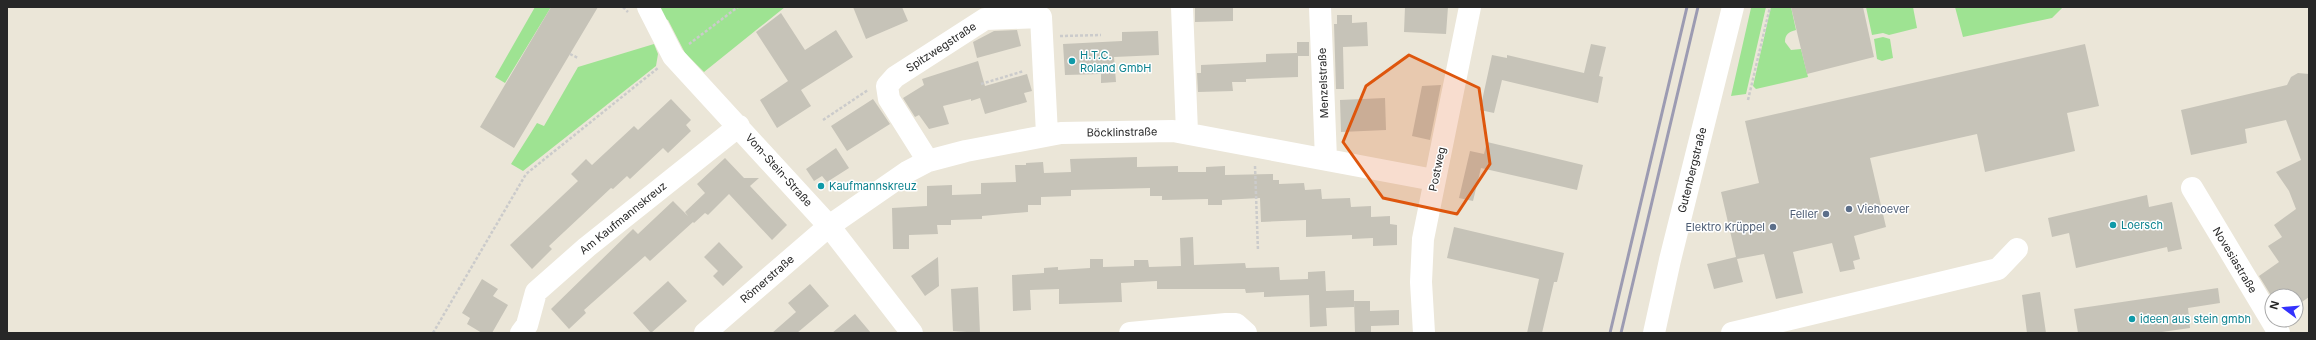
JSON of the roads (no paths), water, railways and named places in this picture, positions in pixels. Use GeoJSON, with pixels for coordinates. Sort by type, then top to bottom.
{"type":"FeatureCollection","features":[{"type":"Feature","properties":{"kind":"street","name":"Vom-Stein-Straße"},"geometry":{"type":"LineString","coordinates":[[648,7],[656,35],[673,56],[739,126],[829,226],[912,333]]}},
{"type":"Feature","properties":{"kind":"street"},"geometry":{"type":"LineString","coordinates":[[1182,7],[1187,132]]}},
{"type":"Feature","properties":{"kind":"street","name":"Menzelstraße"},"geometry":{"type":"LineString","coordinates":[[1320,7],[1326,159]]}},
{"type":"Feature","properties":{"kind":"street","name":"Postweg"},"geometry":{"type":"LineString","coordinates":[[1424,333],[1422,250],[1434,180],[1470,7]]}},
{"type":"Feature","properties":{"kind":"street","name":"Gutenbergstraße"},"geometry":{"type":"LineString","coordinates":[[1654,333],[1670,260],[1733,7]]}},
{"type":"Feature","properties":{"kind":"street","name":"Spitzwegstraße"},"geometry":{"type":"LineString","coordinates":[[928,161],[889,99],[887,86],[892,79],[985,19],[1041,17],[1047,134]]}},
{"type":"Feature","properties":{"kind":"street","name":"Am Kaufmannskreuz"},"geometry":{"type":"LineString","coordinates":[[528,330],[536,292],[551,278],[739,126]]}},
{"type":"Feature","properties":{"kind":"street","name":"Böcklinstraße"},"geometry":{"type":"LineString","coordinates":[[829,226],[907,172],[928,161],[953,154],[1047,134],[1150,131],[1187,132],[1434,180]]}},
{"type":"Feature","properties":{"kind":"street","name":"Novesiastraße"},"geometry":{"type":"LineString","coordinates":[[2192,188],[2279,333]]}},
{"type":"Feature","properties":{"kind":"street","name":"Römerstraße"},"geometry":{"type":"LineString","coordinates":[[705,333],[829,226]]}},
{"type":"Feature","properties":{"kind":"street"},"geometry":{"type":"LineString","coordinates":[[1732,333],[1998,269],[2017,249]]}},
{"type":"Feature","properties":{"kind":"street"},"geometry":{"type":"LineString","coordinates":[[1130,333],[1226,324],[1236,324],[1246,333]]}},
{"type":"Feature","properties":{"kind":"railway"},"geometry":{"type":"LineString","coordinates":[[1610,333],[1687,7]]}},
{"type":"Feature","properties":{"kind":"railway"},"geometry":{"type":"LineString","coordinates":[[1621,333],[1698,7]]}},
{"type":"Feature","properties":{"kind":"place","name":"H.T.C. Roland GmbH"},"geometry":{"type":"Point","coordinates":[1072,61]}},
{"type":"Feature","properties":{"kind":"place","name":"Kaufmannskreuz"},"geometry":{"type":"Point","coordinates":[821,186]}},
{"type":"Feature","properties":{"kind":"place","name":"Viehoever"},"geometry":{"type":"Point","coordinates":[1849,209]}},
{"type":"Feature","properties":{"kind":"place","name":"Feller"},"geometry":{"type":"Point","coordinates":[1826,214]}},
{"type":"Feature","properties":{"kind":"place","name":"Loersch"},"geometry":{"type":"Point","coordinates":[2113,225]}},
{"type":"Feature","properties":{"kind":"place","name":"Elektro Krüppel"},"geometry":{"type":"Point","coordinates":[1773,227]}},
{"type":"Feature","properties":{"kind":"place","name":"ideen aus stein gmbh"},"geometry":{"type":"Point","coordinates":[2132,319]}}]}
